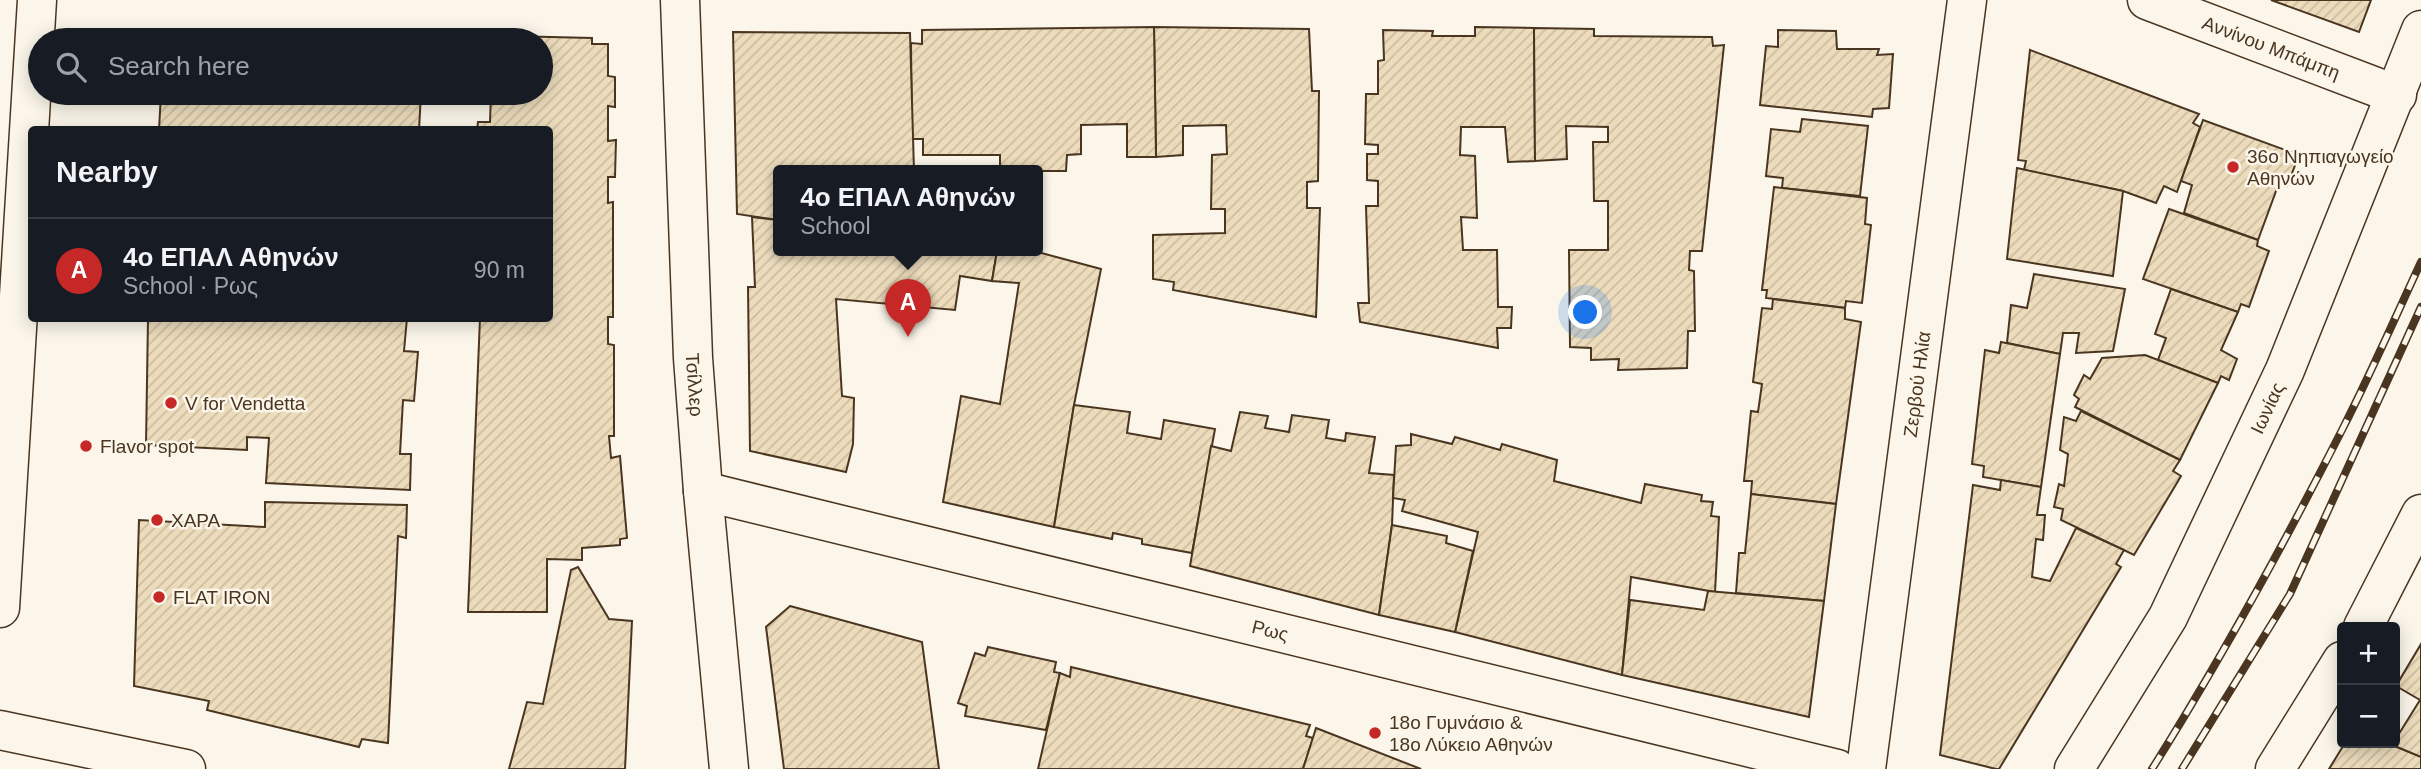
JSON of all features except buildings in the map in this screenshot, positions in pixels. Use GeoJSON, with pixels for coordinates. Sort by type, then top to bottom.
{"type":"FeatureCollection","features":[{"type":"Feature","properties":{"kind":"street"},"geometry":{"type":"LineString","coordinates":[[35,28],[37,0]]}},
{"type":"Feature","properties":{"kind":"street","name":"Τσίλλερ"},"geometry":{"type":"LineString","coordinates":[[680,0],[693,358],[702,491],[729,769]]}},
{"type":"Feature","properties":{"kind":"street","name":"Ζερβού Ηλία"},"geometry":{"type":"LineString","coordinates":[[1866,769],[1968,0]]}},
{"type":"Feature","properties":{"kind":"street","name":"Αννίνου Μπάμπη"},"geometry":{"type":"LineString","coordinates":[[2147,0],[2397,95]]}},
{"type":"Feature","properties":{"kind":"street","name":"Ιωνίας"},"geometry":{"type":"LineString","coordinates":[[2074,769],[2168,617],[2285,370],[2421,30]]}},
{"type":"Feature","properties":{"kind":"street"},"geometry":{"type":"LineString","coordinates":[[29,126],[31,105]]}},
{"type":"Feature","properties":{"kind":"street"},"geometry":{"type":"LineString","coordinates":[[0,608],[28,148]]}},
{"type":"Feature","properties":{"kind":"street","name":"Ρως"},"geometry":{"type":"LineString","coordinates":[[702,491],[1837,769]]}},
{"type":"Feature","properties":{"kind":"street"},"geometry":{"type":"LineString","coordinates":[[2366,622],[2421,514]]}},
{"type":"Feature","properties":{"kind":"street"},"geometry":{"type":"LineString","coordinates":[[2276,769],[2337,669]]}},
{"type":"Feature","properties":{"kind":"street"},"geometry":{"type":"LineString","coordinates":[[0,730],[186,769]]}},
{"type":"Feature","properties":{"kind":"railway"},"geometry":{"type":"LineString","coordinates":[[2152,769],[2227,644],[2297,516],[2352,409],[2421,262]]}},
{"type":"Feature","properties":{"kind":"railway"},"geometry":{"type":"LineString","coordinates":[[2182,769],[2290,594],[2421,307]]}},
{"type":"Feature","properties":{"kind":"place","name":"36ο Νηπιαγωγείο Αθηνών"},"geometry":{"type":"Point","coordinates":[2233,167]}},
{"type":"Feature","properties":{"kind":"place","name":"4ο ΕΠΑΛ Αθηνών"},"geometry":{"type":"Point","coordinates":[908,337]}},
{"type":"Feature","properties":{"kind":"place","name":"V for Vendetta"},"geometry":{"type":"Point","coordinates":[171,403]}},
{"type":"Feature","properties":{"kind":"place","name":"Flavor spot"},"geometry":{"type":"Point","coordinates":[86,446]}},
{"type":"Feature","properties":{"kind":"place","name":"ΧΑΡΑ"},"geometry":{"type":"Point","coordinates":[157,520]}},
{"type":"Feature","properties":{"kind":"place","name":"FLAT IRON"},"geometry":{"type":"Point","coordinates":[159,597]}},
{"type":"Feature","properties":{"kind":"place","name":"18ο Γυμνάσιο & 18ο Λύκειο Αθηνών"},"geometry":{"type":"Point","coordinates":[1375,733]}}]}
